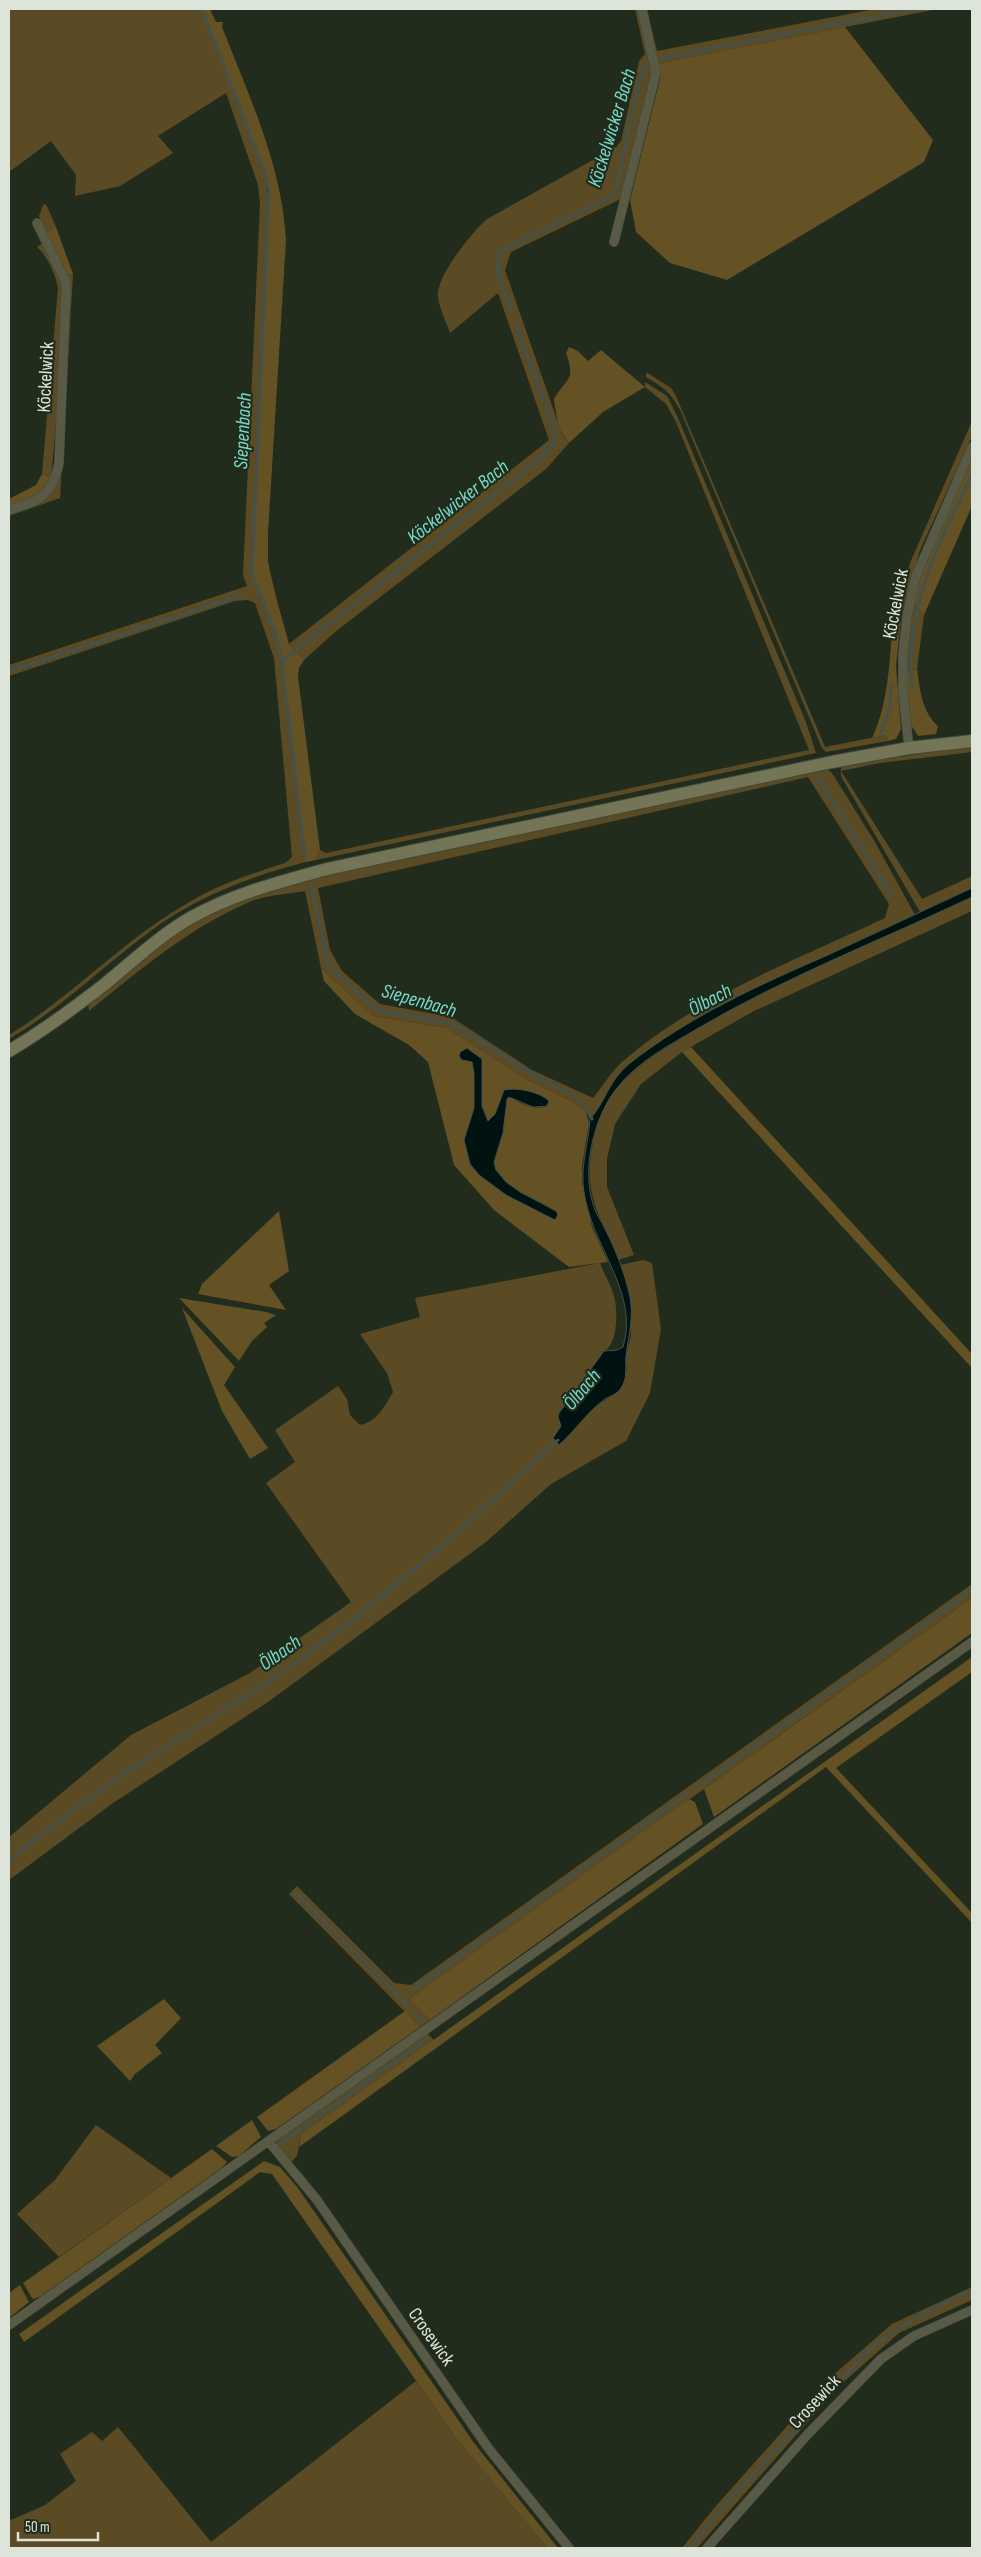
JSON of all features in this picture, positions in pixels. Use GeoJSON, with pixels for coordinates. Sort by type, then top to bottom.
{"type":"FeatureCollection","features":[{"type":"Feature","properties":{"kind":"main road"},"geometry":{"type":"LineString","coordinates":[[9,1051],[68,1012],[137,956],[190,918],[221,902],[257,888],[337,867],[816,765],[909,748],[972,741]]}},
{"type":"Feature","properties":{"kind":"street"},"geometry":{"type":"LineString","coordinates":[[614,242],[656,73],[642,9]]}},
{"type":"Feature","properties":{"kind":"street","name":"Köckelwick"},"geometry":{"type":"LineString","coordinates":[[9,510],[26,505],[49,491],[55,479],[58,463],[66,290],[64,280],[37,223]]}},
{"type":"Feature","properties":{"kind":"street","name":"Köckelwick"},"geometry":{"type":"LineString","coordinates":[[909,748],[903,654],[910,601],[916,576],[972,447]]}},
{"type":"Feature","properties":{"kind":"street"},"geometry":{"type":"LineString","coordinates":[[9,2325],[972,1642]]}},
{"type":"Feature","properties":{"kind":"street","name":"Crosewick"},"geometry":{"type":"LineString","coordinates":[[269,2142],[316,2200],[489,2449],[569,2548]]}},
{"type":"Feature","properties":{"kind":"street","name":"Crosewick"},"geometry":{"type":"LineString","coordinates":[[707,2548],[851,2386],[881,2358],[914,2336],[972,2310]]}},
{"type":"Feature","properties":{"kind":"shaded area"},"geometry":{"type":"Polygon","coordinates":[[[9,9],[202,9],[264,171],[269,203],[252,574],[275,631],[282,661],[306,862],[232,886],[197,902],[163,922],[49,1012],[9,1039],[9,1035],[56,1002],[122,948],[169,915],[215,888],[285,863],[292,857],[274,658],[255,603],[248,600],[235,601],[9,676],[9,665],[247,586],[243,575],[260,204],[258,185],[226,93],[158,136],[173,153],[120,186],[75,196],[76,175],[51,141],[9,172],[9,9]]]}},
{"type":"Feature","properties":{"kind":"shaded area"},"geometry":{"type":"Polygon","coordinates":[[[202,9],[210,9],[216,22],[223,22],[222,27],[263,131],[278,185],[283,212],[286,240],[268,533],[268,562],[289,644],[304,660],[299,668],[298,677],[320,850],[316,860],[306,862],[282,661],[275,631],[252,574],[269,190],[264,171],[202,9]]]}},
{"type":"Feature","properties":{"kind":"shaded area"},"geometry":{"type":"Polygon","coordinates":[[[635,9],[638,9],[652,70],[651,83],[623,198],[511,252],[505,270],[556,417],[564,437],[569,443],[546,469],[335,632],[304,660],[289,644],[549,440],[498,293],[450,333],[440,305],[439,287],[456,255],[487,219],[616,147],[621,141],[639,61],[645,54],[635,9]]]}},
{"type":"Feature","properties":{"kind":"shaded area"},"geometry":{"type":"Polygon","coordinates":[[[643,9],[647,9],[657,51],[875,9],[938,9],[656,64],[643,9]]]}},
{"type":"Feature","properties":{"kind":"shaded area"},"geometry":{"type":"Polygon","coordinates":[[[845,27],[933,140],[924,162],[727,280],[670,263],[636,232],[630,200],[660,79],[656,64],[845,27]]]}},
{"type":"Feature","properties":{"kind":"shaded area"},"geometry":{"type":"Polygon","coordinates":[[[46,204],[56,227],[45,232],[39,216],[43,205],[46,204]]]}},
{"type":"Feature","properties":{"kind":"shaded area"},"geometry":{"type":"Polygon","coordinates":[[[56,227],[73,274],[65,275],[45,232],[56,227]]]}},
{"type":"Feature","properties":{"kind":"shaded area"},"geometry":{"type":"Polygon","coordinates":[[[43,243],[62,284],[57,414],[51,478],[42,474],[58,288],[51,266],[37,247],[43,243]]]}},
{"type":"Feature","properties":{"kind":"shaded area"},"geometry":{"type":"Polygon","coordinates":[[[73,274],[60,498],[9,516],[9,513],[54,486],[65,275],[73,274]]]}},
{"type":"Feature","properties":{"kind":"shaded area"},"geometry":{"type":"Polygon","coordinates":[[[569,347],[578,351],[588,361],[601,350],[645,387],[603,412],[569,443],[560,428],[554,399],[569,378],[570,369],[566,353],[569,347]]]}},
{"type":"Feature","properties":{"kind":"shaded area"},"geometry":{"type":"Polygon","coordinates":[[[646,372],[671,388],[676,396],[825,747],[886,735],[888,741],[826,752],[822,748],[681,412],[666,391],[646,377],[646,372]]]}},
{"type":"Feature","properties":{"kind":"shaded area"},"geometry":{"type":"Polygon","coordinates":[[[645,382],[667,396],[678,418],[806,722],[816,753],[316,860],[320,850],[326,853],[809,750],[676,422],[666,404],[645,387],[645,382]]]}},
{"type":"Feature","properties":{"kind":"shaded area"},"geometry":{"type":"Polygon","coordinates":[[[972,421],[972,436],[920,550],[901,619],[894,615],[910,563],[972,421]]]}},
{"type":"Feature","properties":{"kind":"shaded area"},"geometry":{"type":"Polygon","coordinates":[[[972,456],[972,506],[924,615],[913,602],[918,583],[972,456]]]}},
{"type":"Feature","properties":{"kind":"shaded area"},"geometry":{"type":"Polygon","coordinates":[[[42,474],[51,478],[39,495],[9,507],[9,499],[36,485],[42,474]]]}},
{"type":"Feature","properties":{"kind":"shaded area"},"geometry":{"type":"Polygon","coordinates":[[[913,602],[924,615],[917,669],[906,672],[906,651],[913,602]]]}},
{"type":"Feature","properties":{"kind":"shaded area"},"geometry":{"type":"Polygon","coordinates":[[[894,615],[901,619],[896,666],[901,729],[896,739],[888,741],[886,735],[872,738],[878,724],[886,693],[894,615]]]}},
{"type":"Feature","properties":{"kind":"shaded area"},"geometry":{"type":"Polygon","coordinates":[[[917,669],[925,707],[938,726],[936,734],[918,736],[911,725],[906,672],[917,669]]]}},
{"type":"Feature","properties":{"kind":"shaded area"},"geometry":{"type":"Polygon","coordinates":[[[972,746],[972,752],[880,763],[841,771],[843,765],[972,746]]]}},
{"type":"Feature","properties":{"kind":"shaded area"},"geometry":{"type":"Polygon","coordinates":[[[827,769],[832,773],[875,842],[915,915],[768,982],[697,1019],[663,1040],[623,1070],[590,1119],[586,1112],[571,1101],[526,1079],[447,1028],[373,1016],[321,968],[305,891],[258,899],[208,923],[167,950],[89,1011],[88,1003],[182,929],[232,902],[318,877],[827,769]],[[808,777],[318,888],[330,950],[342,971],[380,1004],[451,1017],[532,1070],[593,1098],[622,1062],[682,1018],[748,981],[885,918],[889,904],[808,777]]]}},
{"type":"Feature","properties":{"kind":"shaded area"},"geometry":{"type":"Polygon","coordinates":[[[841,771],[922,899],[972,876],[972,888],[920,912],[842,778],[841,771]]]}},
{"type":"Feature","properties":{"kind":"shaded area"},"geometry":{"type":"Polygon","coordinates":[[[972,897],[972,911],[752,1012],[682,1052],[641,1084],[615,1124],[607,1159],[607,1187],[634,1255],[618,1260],[595,1204],[590,1180],[590,1168],[592,1147],[601,1114],[612,1095],[626,1078],[665,1048],[764,992],[972,897]]]}},
{"type":"Feature","properties":{"kind":"shaded area"},"geometry":{"type":"Polygon","coordinates":[[[321,968],[373,1016],[447,1028],[526,1079],[571,1101],[586,1112],[589,1123],[582,1166],[582,1184],[592,1227],[608,1262],[569,1267],[494,1210],[454,1165],[428,1062],[409,1045],[355,1014],[324,981],[321,968]],[[482,1059],[472,1062],[475,1079],[475,1098],[470,1124],[466,1132],[506,1195],[522,1203],[548,1206],[520,1192],[506,1182],[496,1170],[494,1162],[503,1133],[507,1099],[509,1097],[527,1106],[537,1108],[547,1106],[549,1101],[544,1097],[508,1089],[504,1093],[492,1119],[488,1121],[482,1106],[482,1059]]]}},
{"type":"Feature","properties":{"kind":"shaded area"},"geometry":{"type":"Polygon","coordinates":[[[691,1047],[972,1354],[972,1368],[682,1052],[691,1047]]]}},
{"type":"Feature","properties":{"kind":"shaded area"},"geometry":{"type":"Polygon","coordinates":[[[279,1211],[289,1271],[269,1285],[286,1310],[198,1294],[202,1284],[279,1211]]]}},
{"type":"Feature","properties":{"kind":"shaded area"},"geometry":{"type":"Polygon","coordinates":[[[643,1260],[652,1263],[661,1329],[650,1393],[626,1441],[551,1484],[486,1542],[268,1702],[113,1803],[9,1880],[9,1837],[131,1735],[250,1673],[351,1602],[266,1483],[295,1462],[275,1430],[338,1386],[347,1399],[350,1415],[360,1425],[376,1417],[387,1403],[393,1392],[387,1373],[360,1334],[420,1317],[415,1298],[600,1263],[614,1296],[616,1326],[612,1342],[604,1351],[561,1421],[562,1442],[590,1410],[613,1395],[627,1369],[625,1359],[631,1335],[626,1281],[620,1265],[643,1260]]]}},
{"type":"Feature","properties":{"kind":"shaded area"},"geometry":{"type":"Polygon","coordinates":[[[179,1298],[276,1315],[264,1323],[267,1327],[252,1341],[239,1361],[179,1298]]]}},
{"type":"Feature","properties":{"kind":"shaded area"},"geometry":{"type":"Polygon","coordinates":[[[182,1308],[235,1367],[224,1385],[268,1448],[250,1459],[222,1411],[182,1308]]]}},
{"type":"Feature","properties":{"kind":"shaded area"},"geometry":{"type":"Polygon","coordinates":[[[972,1584],[972,1598],[409,1999],[430,2020],[420,2027],[289,1894],[297,1886],[394,1983],[411,1985],[972,1584]]]}},
{"type":"Feature","properties":{"kind":"shaded area"},"geometry":{"type":"Polygon","coordinates":[[[972,1598],[972,1633],[714,1817],[704,1789],[972,1598]]]}},
{"type":"Feature","properties":{"kind":"shaded area"},"geometry":{"type":"Polygon","coordinates":[[[972,1657],[972,1672],[836,1768],[972,1913],[972,1923],[826,1767],[299,2147],[301,2134],[972,1657]]]}},
{"type":"Feature","properties":{"kind":"shaded area"},"geometry":{"type":"Polygon","coordinates":[[[689,1799],[695,1802],[703,1824],[430,2020],[409,1999],[689,1799]]]}},
{"type":"Feature","properties":{"kind":"shaded area"},"geometry":{"type":"Polygon","coordinates":[[[164,1999],[181,2018],[155,2045],[162,2053],[135,2074],[130,2081],[97,2046],[164,1999]]]}},
{"type":"Feature","properties":{"kind":"shaded area"},"geometry":{"type":"Polygon","coordinates":[[[405,2011],[420,2027],[276,2129],[268,2131],[257,2117],[405,2011]]]}},
{"type":"Feature","properties":{"kind":"shaded area"},"geometry":{"type":"Polygon","coordinates":[[[427,2033],[434,2040],[301,2134],[297,2156],[291,2162],[276,2147],[277,2138],[427,2033]]]}},
{"type":"Feature","properties":{"kind":"shaded area"},"geometry":{"type":"Polygon","coordinates":[[[252,2120],[261,2137],[239,2156],[232,2157],[216,2146],[252,2120]]]}},
{"type":"Feature","properties":{"kind":"shaded area"},"geometry":{"type":"Polygon","coordinates":[[[96,2125],[171,2178],[59,2257],[17,2214],[55,2180],[96,2125]]]}},
{"type":"Feature","properties":{"kind":"shaded area"},"geometry":{"type":"Polygon","coordinates":[[[212,2149],[227,2162],[224,2166],[41,2296],[32,2298],[23,2283],[212,2149]]]}},
{"type":"Feature","properties":{"kind":"shaded area"},"geometry":{"type":"Polygon","coordinates":[[[264,2161],[280,2167],[298,2188],[474,2443],[558,2548],[547,2548],[456,2438],[272,2174],[260,2172],[24,2342],[19,2334],[264,2161]]]}},
{"type":"Feature","properties":{"kind":"shaded area"},"geometry":{"type":"Polygon","coordinates":[[[20,2285],[29,2302],[9,2318],[9,2293],[20,2285]]]}},
{"type":"Feature","properties":{"kind":"shaded area"},"geometry":{"type":"Polygon","coordinates":[[[972,2287],[972,2300],[899,2333],[839,2386],[697,2548],[682,2548],[715,2507],[831,2377],[892,2324],[972,2287]]]}},
{"type":"Feature","properties":{"kind":"shaded area"},"geometry":{"type":"Polygon","coordinates":[[[416,2381],[456,2438],[547,2548],[9,2548],[9,2517],[11,2520],[45,2505],[76,2481],[60,2454],[92,2432],[102,2441],[118,2427],[211,2542],[416,2381]]]}},
{"type":"Feature","properties":{"kind":"water"},"geometry":{"type":"Polygon","coordinates":[[[972,888],[972,897],[762,993],[728,1011],[653,1055],[634,1070],[617,1088],[601,1114],[596,1129],[589,1161],[589,1177],[590,1193],[595,1210],[616,1254],[630,1297],[631,1320],[625,1377],[620,1390],[599,1404],[559,1445],[553,1438],[561,1426],[558,1417],[559,1413],[604,1351],[617,1350],[623,1347],[626,1328],[621,1291],[591,1220],[583,1180],[590,1119],[622,1070],[675,1031],[725,1003],[972,888]]]}},
{"type":"Feature","properties":{"kind":"water"},"geometry":{"type":"Polygon","coordinates":[[[467,1048],[482,1059],[482,1106],[488,1121],[495,1114],[504,1090],[528,1091],[540,1095],[549,1101],[547,1106],[533,1107],[509,1097],[507,1099],[503,1133],[494,1162],[496,1170],[506,1182],[520,1192],[556,1211],[558,1215],[555,1220],[506,1195],[479,1175],[470,1164],[464,1140],[474,1108],[474,1074],[472,1062],[462,1060],[459,1056],[460,1052],[467,1048]]]}},
{"type":"Feature","properties":{"kind":"waterway","name":"Siepenbach"},"geometry":{"type":"LineString","coordinates":[[202,9],[264,171],[269,190],[252,574],[275,631],[282,661],[305,859]]}},
{"type":"Feature","properties":{"kind":"waterway","name":"Köckelwicker Bach"},"geometry":{"type":"LineString","coordinates":[[662,58],[913,9]]}},
{"type":"Feature","properties":{"kind":"waterway","name":"Köckelwicker Bach"},"geometry":{"type":"LineString","coordinates":[[512,310],[498,273],[497,265],[500,251],[611,197],[616,188],[639,83],[646,65]]}},
{"type":"Feature","properties":{"kind":"waterway","name":"Köckelwicker Bach"},"geometry":{"type":"LineString","coordinates":[[282,661],[547,453],[555,439],[554,427],[516,325]]}},
{"type":"Feature","properties":{"kind":"waterway"},"geometry":{"type":"LineString","coordinates":[[912,685],[911,656],[919,601],[937,550],[972,474]]}},
{"type":"Feature","properties":{"kind":"waterway"},"geometry":{"type":"LineString","coordinates":[[9,671],[241,595]]}},
{"type":"Feature","properties":{"kind":"waterway"},"geometry":{"type":"LineString","coordinates":[[881,733],[890,707],[891,685]]}},
{"type":"Feature","properties":{"kind":"waterway"},"geometry":{"type":"LineString","coordinates":[[818,779],[891,895]]}},
{"type":"Feature","properties":{"kind":"waterway","name":"Siepenbach"},"geometry":{"type":"LineString","coordinates":[[311,885],[329,967],[374,1007],[387,1012],[453,1024],[537,1077],[573,1095],[585,1106],[592,1119]]}},
{"type":"Feature","properties":{"kind":"waterway","name":"Ölbach"},"geometry":{"type":"LineString","coordinates":[[9,1860],[70,1812],[155,1754],[263,1685],[338,1631],[435,1552],[558,1440]]}},
{"type":"Feature","properties":{"kind":"waterway"},"geometry":{"type":"LineString","coordinates":[[702,1784],[972,1590]]}},
{"type":"Feature","properties":{"kind":"waterway"},"geometry":{"type":"LineString","coordinates":[[414,1989],[687,1794]]}},
{"type":"Feature","properties":{"kind":"waterway"},"geometry":{"type":"LineString","coordinates":[[296,1893],[407,2005]]}},
{"type":"Feature","properties":{"kind":"waterway"},"geometry":{"type":"LineString","coordinates":[[416,2015],[423,2021]]}},
{"type":"Feature","properties":{"kind":"waterway"},"geometry":{"type":"LineString","coordinates":[[281,2143],[427,2039]]}},
{"type":"Feature","properties":{"kind":"waterway"},"geometry":{"type":"LineString","coordinates":[[690,2548],[723,2507],[867,2352],[904,2325],[972,2290]]}}]}
